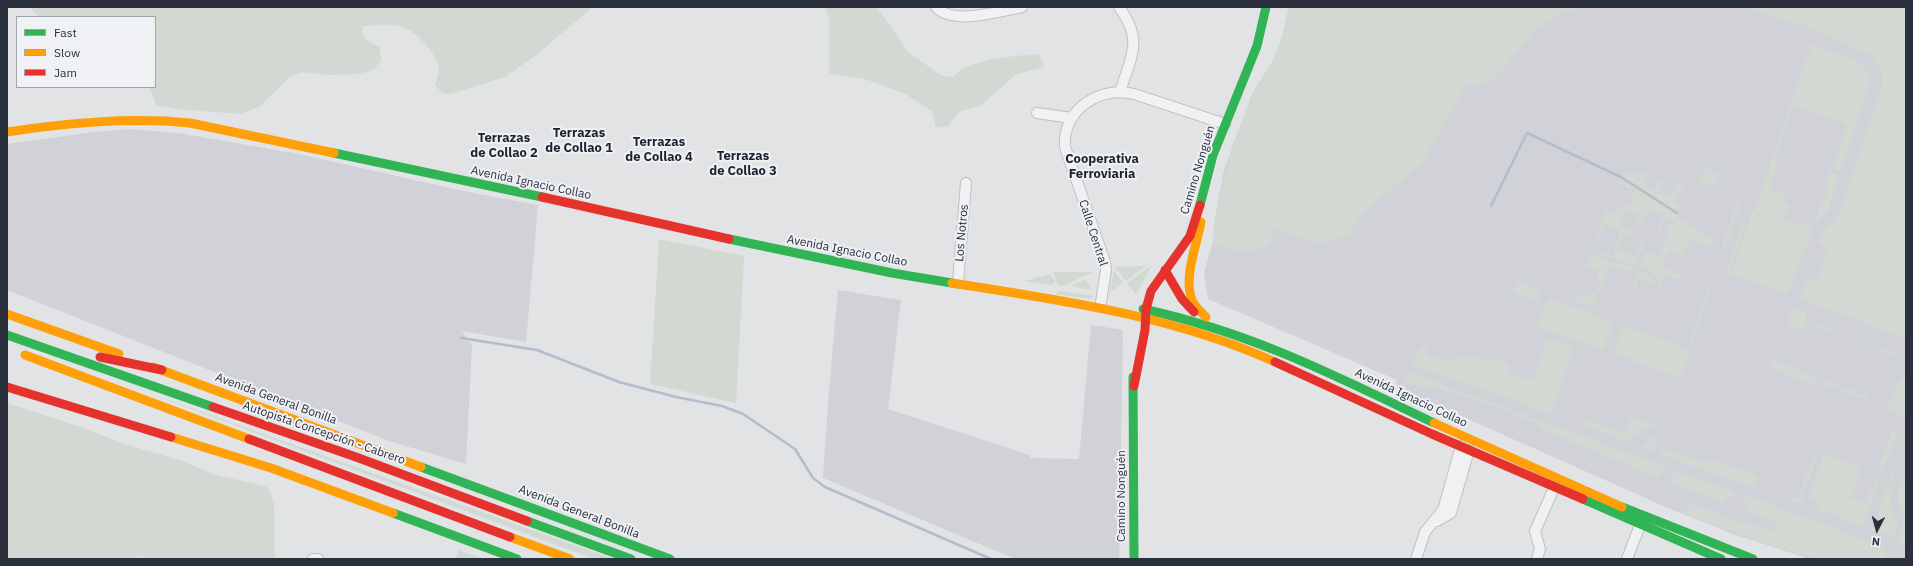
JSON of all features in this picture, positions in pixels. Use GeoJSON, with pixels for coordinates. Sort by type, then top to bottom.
{"type":"FeatureCollection","features":[{"type":"Feature","properties":{"kind":"main road","name":"Camino Nonguén"},"geometry":{"type":"LineString","coordinates":[[1134,559],[1133,371],[1135,329],[1144,315],[1151,292],[1165,270],[1187,242],[1201,202],[1213,155],[1257,46],[1266,7]]}},
{"type":"Feature","properties":{"kind":"main road","name":"Avenida Ignacio Collao"},"geometry":{"type":"LineString","coordinates":[[7,132],[70,123],[111,120],[156,120],[190,123],[526,194],[773,249],[892,273],[1144,315],[1202,322],[1233,332],[1382,397],[1562,480],[1670,527],[1753,559]]}},
{"type":"Feature","properties":{"kind":"main road"},"geometry":{"type":"LineString","coordinates":[[1201,202],[1200,228],[1191,272],[1190,288],[1194,304],[1206,317]]}},
{"type":"Feature","properties":{"kind":"main road"},"geometry":{"type":"LineString","coordinates":[[1165,270],[1175,284],[1186,306],[1196,313],[1224,325],[1233,332]]}},
{"type":"Feature","properties":{"kind":"main road","name":"Avenida Ignacio Collao"},"geometry":{"type":"LineString","coordinates":[[1048,298],[1101,302],[1229,342],[1708,556],[1721,559]]}},
{"type":"Feature","properties":{"kind":"main road","name":"Avenida General Bonilla"},"geometry":{"type":"LineString","coordinates":[[7,314],[670,559]]}},
{"type":"Feature","properties":{"kind":"main road"},"geometry":{"type":"LineString","coordinates":[[7,335],[162,370]]}},
{"type":"Feature","properties":{"kind":"main road","name":"Autopista Concepción - Cabrero"},"geometry":{"type":"LineString","coordinates":[[7,335],[356,457],[631,559]]}},
{"type":"Feature","properties":{"kind":"main road"},"geometry":{"type":"LineString","coordinates":[[16,351],[570,559]]}},
{"type":"Feature","properties":{"kind":"main road"},"geometry":{"type":"LineString","coordinates":[[7,387],[271,468],[517,559]]}},
{"type":"Feature","properties":{"kind":"street"},"geometry":{"type":"LineString","coordinates":[[936,7],[944,13],[960,17],[1022,7]]}},
{"type":"Feature","properties":{"kind":"street"},"geometry":{"type":"LineString","coordinates":[[1119,7],[1125,16],[1135,42],[1120,92]]}},
{"type":"Feature","properties":{"kind":"street","name":"Calle Central"},"geometry":{"type":"LineString","coordinates":[[1101,302],[1106,270],[1105,262],[1066,153],[1065,136],[1072,118],[1082,106],[1095,98],[1107,93],[1120,92],[1134,94],[1225,124]]}},
{"type":"Feature","properties":{"kind":"street"},"geometry":{"type":"LineString","coordinates":[[1037,113],[1072,118]]}},
{"type":"Feature","properties":{"kind":"street","name":"Los Notros"},"geometry":{"type":"LineString","coordinates":[[958,283],[966,183]]}},
{"type":"Feature","properties":{"kind":"street"},"geometry":{"type":"LineString","coordinates":[[1416,559],[1425,532],[1435,522],[1443,510],[1465,448]]}},
{"type":"Feature","properties":{"kind":"street"},"geometry":{"type":"LineString","coordinates":[[1537,559],[1540,549],[1535,531],[1554,488]]}},
{"type":"Feature","properties":{"kind":"street"},"geometry":{"type":"LineString","coordinates":[[1627,559],[1640,525]]}},
{"type":"Feature","properties":{"kind":"street"},"geometry":{"type":"LineString","coordinates":[[313,559],[318,559]]}},
{"type":"Feature","properties":{"kind":"shaded area"},"geometry":{"type":"Polygon","coordinates":[[[29,7],[593,7],[535,56],[505,77],[450,94],[442,93],[435,85],[438,77],[439,66],[430,49],[416,35],[397,25],[385,24],[363,26],[362,33],[367,40],[380,48],[381,61],[373,70],[358,74],[327,75],[304,72],[292,75],[259,107],[240,114],[176,109],[156,105],[150,88],[156,88],[156,16],[38,16],[29,7]]]}},
{"type":"Feature","properties":{"kind":"shaded area"},"geometry":{"type":"Polygon","coordinates":[[[825,7],[877,7],[908,52],[942,76],[953,77],[960,71],[970,66],[993,59],[1039,54],[1044,67],[1017,74],[980,106],[960,111],[948,126],[936,128],[932,111],[905,94],[865,79],[829,73],[829,19],[825,7]]]}},
{"type":"Feature","properties":{"kind":"shaded area"},"geometry":{"type":"Polygon","coordinates":[[[1289,7],[1906,7],[1906,559],[1810,559],[1733,534],[1670,509],[1421,398],[1396,384],[1397,380],[1208,299],[1204,273],[1213,242],[1213,229],[1224,170],[1252,94],[1273,60],[1282,37],[1289,7]]]}},
{"type":"Feature","properties":{"kind":"shaded area"},"geometry":{"type":"Polygon","coordinates":[[[1289,7],[1582,7],[1575,12],[1567,9],[1532,33],[1496,77],[1482,84],[1467,85],[1446,119],[1423,163],[1366,210],[1347,235],[1324,243],[1305,240],[1277,228],[1268,246],[1241,252],[1213,242],[1213,229],[1232,147],[1251,99],[1273,60],[1282,37],[1289,7]]]}},
{"type":"Feature","properties":{"kind":"shaded area"},"geometry":{"type":"Polygon","coordinates":[[[1742,7],[1906,7],[1906,339],[1799,298],[1807,277],[1816,280],[1828,246],[1819,243],[1824,231],[1836,220],[1883,83],[1882,70],[1872,56],[1804,25],[1778,19],[1742,7]]]}},
{"type":"Feature","properties":{"kind":"shaded area"},"geometry":{"type":"Polygon","coordinates":[[[1812,44],[1855,60],[1868,71],[1871,77],[1840,171],[1832,168],[1847,124],[1794,105],[1775,161],[1777,165],[1769,189],[1784,195],[1782,202],[1789,205],[1785,219],[1812,228],[1823,197],[1826,198],[1829,189],[1825,187],[1830,171],[1839,175],[1828,210],[1814,224],[1811,232],[1754,211],[1812,44]]]}},
{"type":"Feature","properties":{"kind":"shaded area"},"geometry":{"type":"Polygon","coordinates":[[[130,129],[178,133],[299,154],[468,192],[538,205],[526,342],[462,331],[472,345],[466,464],[389,441],[7,290],[7,144],[94,132],[130,129]]]}},
{"type":"Feature","properties":{"kind":"shaded area"},"geometry":{"type":"Polygon","coordinates":[[[1704,168],[1719,173],[1714,187],[1700,182],[1704,168]]]}},
{"type":"Feature","properties":{"kind":"shaded area"},"geometry":{"type":"Polygon","coordinates":[[[1635,171],[1646,175],[1643,186],[1655,190],[1660,179],[1664,180],[1659,193],[1664,195],[1666,193],[1672,195],[1676,184],[1685,187],[1682,194],[1679,193],[1675,202],[1680,205],[1676,217],[1714,241],[1712,248],[1689,239],[1684,255],[1668,250],[1662,268],[1681,275],[1680,279],[1664,274],[1660,286],[1653,273],[1641,266],[1646,251],[1659,256],[1665,237],[1668,238],[1669,234],[1665,232],[1668,224],[1673,225],[1675,221],[1665,218],[1661,231],[1658,230],[1664,215],[1648,210],[1643,224],[1637,222],[1639,215],[1624,210],[1619,225],[1633,230],[1631,236],[1624,234],[1618,250],[1635,256],[1640,242],[1643,243],[1635,265],[1592,251],[1595,244],[1598,245],[1596,250],[1613,256],[1621,231],[1605,225],[1599,240],[1596,239],[1606,210],[1615,213],[1616,209],[1621,211],[1624,205],[1629,206],[1634,190],[1615,183],[1624,173],[1632,174],[1635,171]]]}},
{"type":"Feature","properties":{"kind":"shaded area"},"geometry":{"type":"Polygon","coordinates":[[[1738,201],[1741,202],[1725,251],[1721,250],[1738,201]]]}},
{"type":"Feature","properties":{"kind":"shaded area"},"geometry":{"type":"Polygon","coordinates":[[[1752,212],[1811,233],[1788,295],[1731,274],[1752,212]]]}},
{"type":"Feature","properties":{"kind":"shaded area"},"geometry":{"type":"Polygon","coordinates":[[[1743,222],[1746,222],[1729,271],[1726,270],[1743,222]]]}},
{"type":"Feature","properties":{"kind":"shaded area"},"geometry":{"type":"Polygon","coordinates":[[[659,239],[744,256],[736,403],[650,384],[659,239]]]}},
{"type":"Feature","properties":{"kind":"shaded area"},"geometry":{"type":"Polygon","coordinates":[[[1590,254],[1633,268],[1632,272],[1610,266],[1593,307],[1576,301],[1578,294],[1591,298],[1593,292],[1597,293],[1601,281],[1597,279],[1599,271],[1586,266],[1590,254]]]}},
{"type":"Feature","properties":{"kind":"shaded area"},"geometry":{"type":"Polygon","coordinates":[[[1146,266],[1126,281],[1115,267],[1146,266]]]}},
{"type":"Feature","properties":{"kind":"shaded area"},"geometry":{"type":"Polygon","coordinates":[[[1151,266],[1136,295],[1127,283],[1151,266]]]}},
{"type":"Feature","properties":{"kind":"shaded area"},"geometry":{"type":"Polygon","coordinates":[[[1638,269],[1648,274],[1652,278],[1654,284],[1639,279],[1635,290],[1631,289],[1638,269]]]}},
{"type":"Feature","properties":{"kind":"shaded area"},"geometry":{"type":"Polygon","coordinates":[[[1114,270],[1123,283],[1110,291],[1114,270]]]}},
{"type":"Feature","properties":{"kind":"shaded area"},"geometry":{"type":"Polygon","coordinates":[[[1053,272],[1093,272],[1063,286],[1058,285],[1053,272]]]}},
{"type":"Feature","properties":{"kind":"shaded area"},"geometry":{"type":"Polygon","coordinates":[[[1050,274],[1055,281],[1052,285],[1024,281],[1050,274]]]}},
{"type":"Feature","properties":{"kind":"shaded area"},"geometry":{"type":"Polygon","coordinates":[[[1086,279],[1091,290],[1070,286],[1086,279]]]}},
{"type":"Feature","properties":{"kind":"shaded area"},"geometry":{"type":"Polygon","coordinates":[[[1517,281],[1538,289],[1542,294],[1539,303],[1513,292],[1517,281]]]}},
{"type":"Feature","properties":{"kind":"shaded area"},"geometry":{"type":"Polygon","coordinates":[[[838,290],[901,300],[888,409],[1030,455],[1030,458],[1079,459],[1091,325],[1123,330],[1119,559],[1015,559],[823,478],[838,290]]]}},
{"type":"Feature","properties":{"kind":"shaded area"},"geometry":{"type":"Polygon","coordinates":[[[1057,291],[1094,296],[1091,299],[1056,294],[1057,291]]]}},
{"type":"Feature","properties":{"kind":"shaded area"},"geometry":{"type":"Polygon","coordinates":[[[1707,291],[1710,292],[1692,345],[1688,343],[1707,291]]]}},
{"type":"Feature","properties":{"kind":"shaded area"},"geometry":{"type":"Polygon","coordinates":[[[1548,299],[1613,322],[1603,350],[1538,326],[1548,299]]]}},
{"type":"Feature","properties":{"kind":"shaded area"},"geometry":{"type":"Polygon","coordinates":[[[1793,309],[1807,313],[1805,320],[1906,358],[1906,360],[1805,322],[1802,330],[1789,323],[1788,317],[1793,309]]]}},
{"type":"Feature","properties":{"kind":"shaded area"},"geometry":{"type":"Polygon","coordinates":[[[1623,325],[1690,350],[1680,378],[1613,353],[1623,325]]]}},
{"type":"Feature","properties":{"kind":"shaded area"},"geometry":{"type":"Polygon","coordinates":[[[1547,338],[1573,348],[1551,414],[1412,364],[1420,346],[1428,349],[1426,355],[1446,362],[1467,355],[1489,363],[1491,358],[1510,364],[1507,372],[1528,380],[1535,376],[1547,338]]]}},
{"type":"Feature","properties":{"kind":"shaded area"},"geometry":{"type":"Polygon","coordinates":[[[1772,360],[1818,377],[1815,385],[1770,368],[1772,360]]]}},
{"type":"Feature","properties":{"kind":"shaded area"},"geometry":{"type":"Polygon","coordinates":[[[1408,372],[1665,466],[1660,479],[1538,427],[1539,424],[1499,408],[1428,385],[1426,390],[1404,382],[1408,372]]]}},
{"type":"Feature","properties":{"kind":"shaded area"},"geometry":{"type":"Polygon","coordinates":[[[1900,377],[1906,379],[1906,417],[1885,409],[1887,403],[1890,404],[1900,377]]]}},
{"type":"Feature","properties":{"kind":"shaded area"},"geometry":{"type":"Polygon","coordinates":[[[1827,381],[1868,396],[1867,400],[1826,385],[1827,381]]]}},
{"type":"Feature","properties":{"kind":"shaded area"},"geometry":{"type":"Polygon","coordinates":[[[127,385],[613,559],[594,559],[127,385]]]}},
{"type":"Feature","properties":{"kind":"shaded area"},"geometry":{"type":"Polygon","coordinates":[[[7,403],[83,428],[125,444],[182,461],[216,475],[265,486],[271,493],[274,505],[275,559],[147,559],[141,556],[133,559],[7,559],[7,403]]]}},
{"type":"Feature","properties":{"kind":"shaded area"},"geometry":{"type":"Polygon","coordinates":[[[1632,416],[1657,425],[1635,434],[1629,442],[1622,440],[1632,416]]]}},
{"type":"Feature","properties":{"kind":"shaded area"},"geometry":{"type":"Polygon","coordinates":[[[1586,419],[1623,433],[1621,439],[1583,426],[1586,419]]]}},
{"type":"Feature","properties":{"kind":"shaded area"},"geometry":{"type":"Polygon","coordinates":[[[1893,428],[1898,429],[1882,474],[1877,473],[1893,428]]]}},
{"type":"Feature","properties":{"kind":"shaded area"},"geometry":{"type":"Polygon","coordinates":[[[1659,436],[1653,451],[1641,447],[1649,439],[1659,436]]]}},
{"type":"Feature","properties":{"kind":"shaded area"},"geometry":{"type":"Polygon","coordinates":[[[1903,437],[1906,438],[1906,443],[1902,444],[1893,471],[1895,475],[1894,479],[1890,477],[1903,437]]]}},
{"type":"Feature","properties":{"kind":"shaded area"},"geometry":{"type":"Polygon","coordinates":[[[1663,448],[1706,463],[1708,459],[1759,476],[1755,488],[1660,454],[1663,448]]]}},
{"type":"Feature","properties":{"kind":"shaded area"},"geometry":{"type":"Polygon","coordinates":[[[1813,455],[1817,456],[1800,504],[1791,502],[1793,496],[1798,498],[1813,455]]]}},
{"type":"Feature","properties":{"kind":"shaded area"},"geometry":{"type":"Polygon","coordinates":[[[1824,455],[1861,468],[1851,498],[1866,503],[1874,481],[1879,483],[1864,526],[1816,509],[1819,502],[1808,498],[1824,455]]]}},
{"type":"Feature","properties":{"kind":"shaded area"},"geometry":{"type":"Polygon","coordinates":[[[1674,470],[1735,492],[1734,498],[1727,496],[1724,503],[1669,482],[1674,470]]]}},
{"type":"Feature","properties":{"kind":"shaded area"},"geometry":{"type":"Polygon","coordinates":[[[1906,478],[1906,545],[1897,542],[1904,520],[1897,496],[1901,485],[1906,478]]]}},
{"type":"Feature","properties":{"kind":"shaded area"},"geometry":{"type":"Polygon","coordinates":[[[1887,485],[1892,487],[1890,503],[1898,525],[1894,539],[1873,529],[1887,485]]]}},
{"type":"Feature","properties":{"kind":"shaded area"},"geometry":{"type":"Polygon","coordinates":[[[1744,494],[1885,548],[1887,558],[1817,559],[1758,541],[1687,515],[1690,503],[1742,523],[1743,521],[1774,532],[1777,522],[1746,511],[1749,504],[1742,501],[1744,494]]]}},
{"type":"Feature","properties":{"kind":"shaded area"},"geometry":{"type":"Polygon","coordinates":[[[459,550],[483,559],[456,559],[459,550]]]}},
{"type":"Feature","properties":{"kind":"waterway"},"geometry":{"type":"LineString","coordinates":[[1491,206],[1527,133],[1621,177],[1677,213]]}},
{"type":"Feature","properties":{"kind":"waterway"},"geometry":{"type":"LineString","coordinates":[[461,338],[537,350],[619,382],[676,397],[722,406],[743,414],[795,449],[813,478],[825,487],[991,559]]}},
{"type":"Feature","properties":{"kind":"traffic: fast"},"geometry":{"type":"LineString","coordinates":[[1200,205],[1213,155],[1257,46],[1266,7]]}},
{"type":"Feature","properties":{"kind":"traffic: fast"},"geometry":{"type":"LineString","coordinates":[[334,153],[542,197]]}},
{"type":"Feature","properties":{"kind":"traffic: fast"},"geometry":{"type":"LineString","coordinates":[[729,239],[892,273],[952,283]]}},
{"type":"Feature","properties":{"kind":"traffic: fast"},"geometry":{"type":"LineString","coordinates":[[1143,309],[1220,330],[1292,357],[1434,423]]}},
{"type":"Feature","properties":{"kind":"traffic: fast"},"geometry":{"type":"LineString","coordinates":[[7,335],[213,407]]}},
{"type":"Feature","properties":{"kind":"traffic: fast"},"geometry":{"type":"LineString","coordinates":[[1133,377],[1134,559]]}},
{"type":"Feature","properties":{"kind":"traffic: fast"},"geometry":{"type":"LineString","coordinates":[[421,467],[670,559]]}},
{"type":"Feature","properties":{"kind":"traffic: fast"},"geometry":{"type":"LineString","coordinates":[[1583,499],[1721,559]]}},
{"type":"Feature","properties":{"kind":"traffic: fast"},"geometry":{"type":"LineString","coordinates":[[1622,507],[1753,559]]}},
{"type":"Feature","properties":{"kind":"traffic: fast"},"geometry":{"type":"LineString","coordinates":[[393,513],[517,559]]}},
{"type":"Feature","properties":{"kind":"traffic: fast"},"geometry":{"type":"LineString","coordinates":[[527,521],[631,559]]}},
{"type":"Feature","properties":{"kind":"traffic: slow"},"geometry":{"type":"LineString","coordinates":[[7,132],[98,122],[167,121],[190,123],[334,153]]}},
{"type":"Feature","properties":{"kind":"traffic: slow"},"geometry":{"type":"LineString","coordinates":[[1201,222],[1189,281],[1192,300],[1196,307],[1206,317]]}},
{"type":"Feature","properties":{"kind":"traffic: slow"},"geometry":{"type":"LineString","coordinates":[[952,283],[1075,303],[1157,321],[1237,346],[1275,362]]}},
{"type":"Feature","properties":{"kind":"traffic: slow"},"geometry":{"type":"LineString","coordinates":[[7,314],[119,354]]}},
{"type":"Feature","properties":{"kind":"traffic: slow"},"geometry":{"type":"LineString","coordinates":[[25,355],[249,439]]}},
{"type":"Feature","properties":{"kind":"traffic: slow"},"geometry":{"type":"LineString","coordinates":[[153,367],[421,467]]}},
{"type":"Feature","properties":{"kind":"traffic: slow"},"geometry":{"type":"LineString","coordinates":[[1434,423],[1622,507]]}},
{"type":"Feature","properties":{"kind":"traffic: slow"},"geometry":{"type":"LineString","coordinates":[[171,437],[271,468],[393,513]]}},
{"type":"Feature","properties":{"kind":"traffic: slow"},"geometry":{"type":"LineString","coordinates":[[510,537],[570,559]]}},
{"type":"Feature","properties":{"kind":"traffic: jam"},"geometry":{"type":"LineString","coordinates":[[542,197],[729,239]]}},
{"type":"Feature","properties":{"kind":"traffic: jam"},"geometry":{"type":"LineString","coordinates":[[1134,386],[1145,330],[1146,309],[1151,291],[1190,236],[1200,205]]}},
{"type":"Feature","properties":{"kind":"traffic: jam"},"geometry":{"type":"LineString","coordinates":[[1165,270],[1182,299],[1194,312]]}},
{"type":"Feature","properties":{"kind":"traffic: jam"},"geometry":{"type":"LineString","coordinates":[[100,357],[162,370]]}},
{"type":"Feature","properties":{"kind":"traffic: jam"},"geometry":{"type":"LineString","coordinates":[[1275,362],[1432,434],[1583,499]]}},
{"type":"Feature","properties":{"kind":"traffic: jam"},"geometry":{"type":"LineString","coordinates":[[7,387],[171,437]]}},
{"type":"Feature","properties":{"kind":"traffic: jam"},"geometry":{"type":"LineString","coordinates":[[213,407],[356,457],[527,521]]}},
{"type":"Feature","properties":{"kind":"traffic: jam"},"geometry":{"type":"LineString","coordinates":[[249,439],[510,537]]}},
{"type":"Feature","properties":{"kind":"district","name":"Terrazas de Collao 1"},"geometry":{"type":"Point","coordinates":[579,140]}},
{"type":"Feature","properties":{"kind":"district","name":"Terrazas de Collao 2"},"geometry":{"type":"Point","coordinates":[504,146]}},
{"type":"Feature","properties":{"kind":"district","name":"Terrazas de Collao 4"},"geometry":{"type":"Point","coordinates":[659,150]}},
{"type":"Feature","properties":{"kind":"district","name":"Terrazas de Collao 3"},"geometry":{"type":"Point","coordinates":[743,164]}},
{"type":"Feature","properties":{"kind":"district","name":"Cooperativa Ferroviaria"},"geometry":{"type":"Point","coordinates":[1102,166]}}]}
